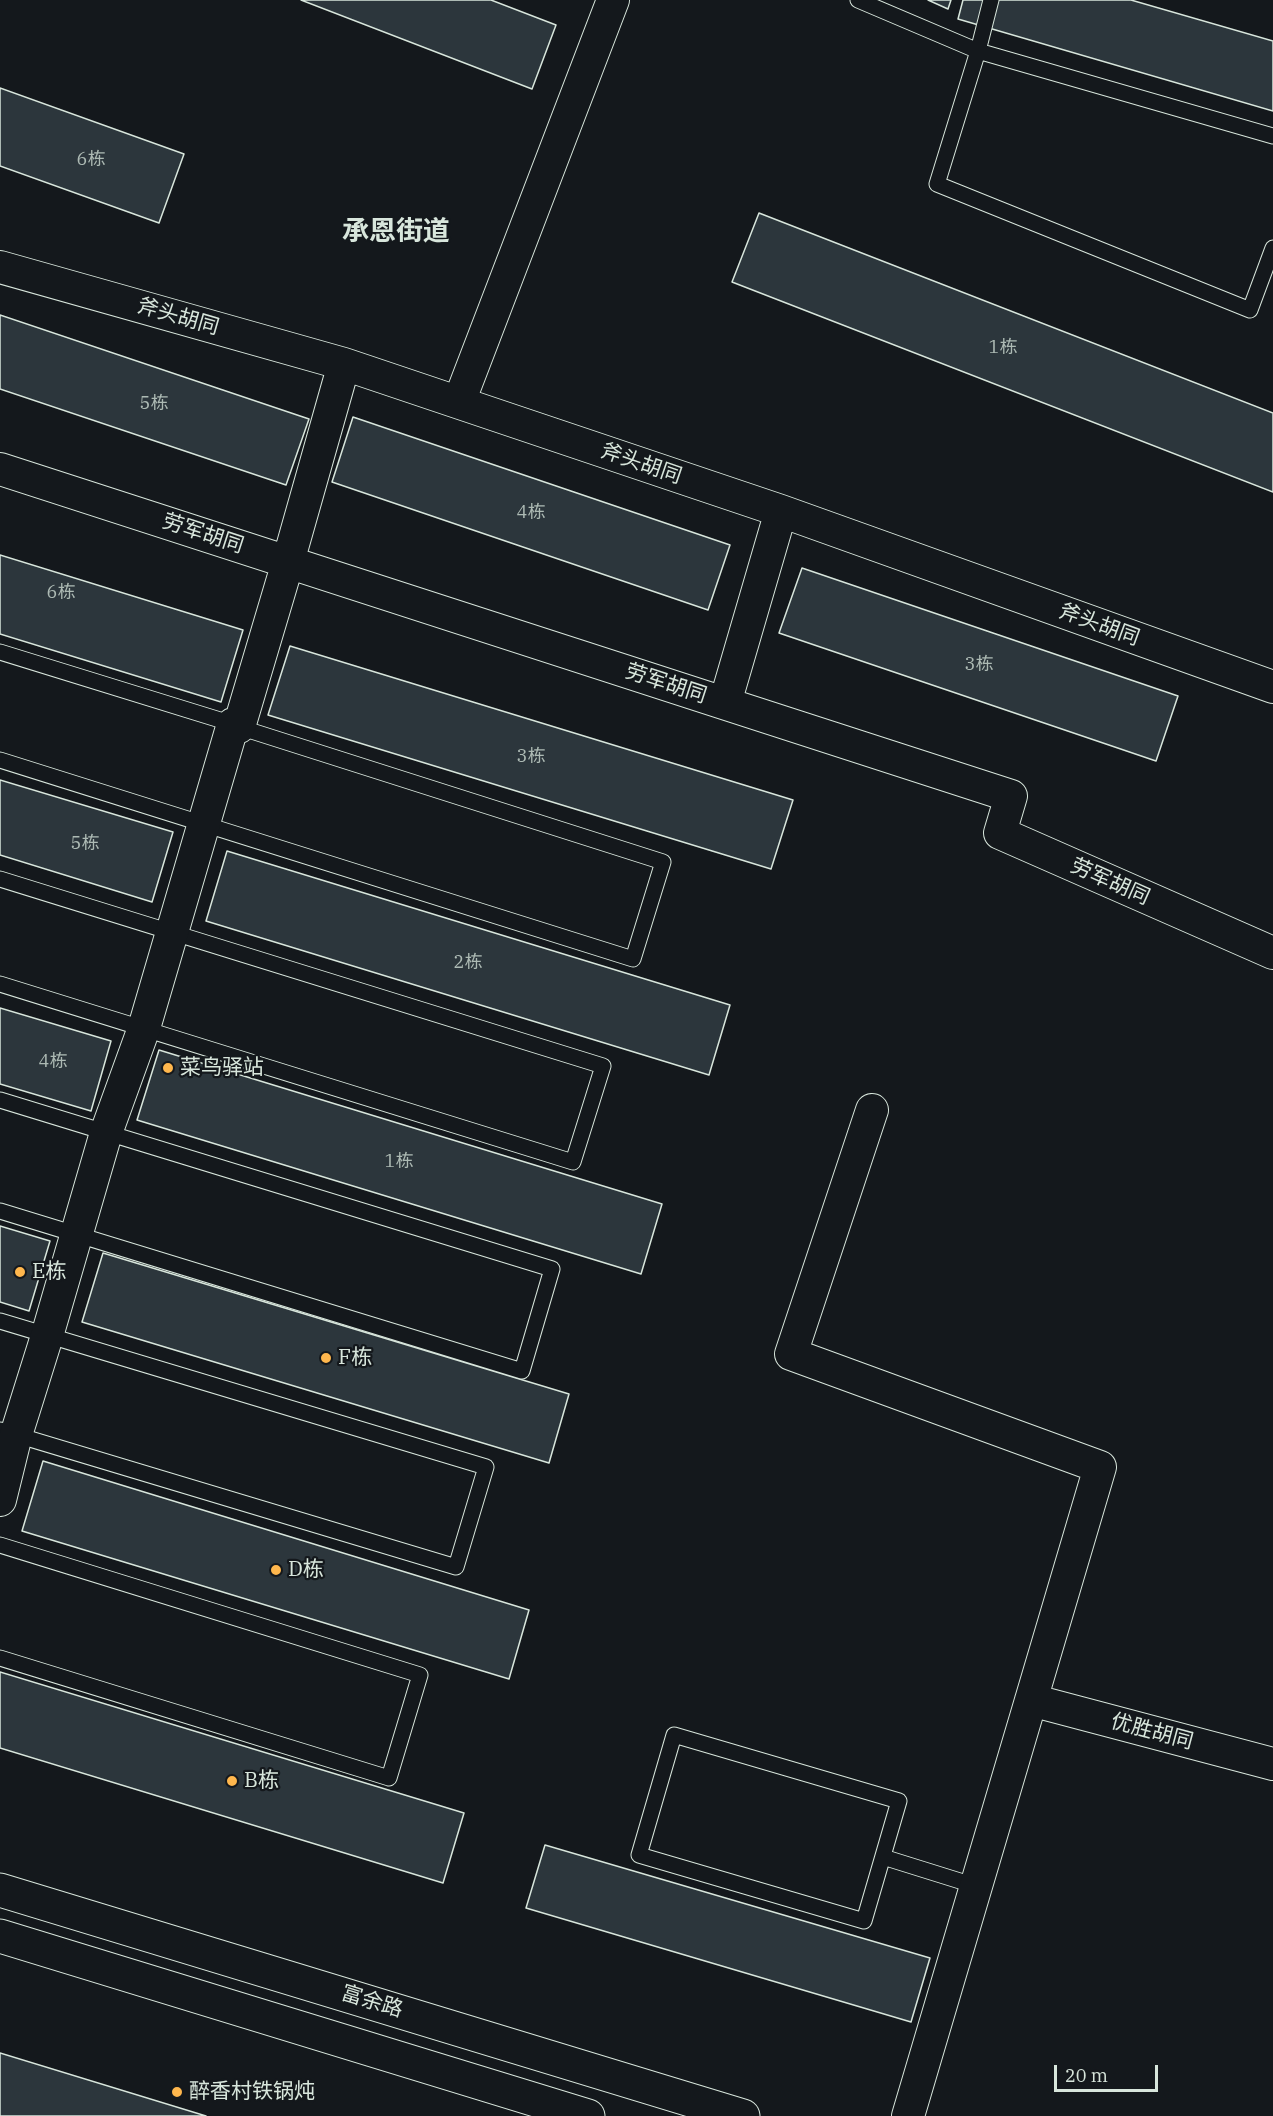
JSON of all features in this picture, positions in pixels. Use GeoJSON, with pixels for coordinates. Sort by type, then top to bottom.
{"type":"FeatureCollection","features":[{"type":"Feature","properties":{"kind":"street"},"geometry":{"type":"LineString","coordinates":[[459,402],[613,0]]}},
{"type":"Feature","properties":{"kind":"street","name":"斧头胡同"},"geometry":{"type":"LineString","coordinates":[[0,267],[344,364],[781,511],[1273,687]]}},
{"type":"Feature","properties":{"kind":"street"},"geometry":{"type":"LineString","coordinates":[[0,1500],[8,1432],[48,1336],[106,1133],[144,1028],[204,824],[288,562],[344,364]]}},
{"type":"Feature","properties":{"kind":"street","name":"劳军胡同"},"geometry":{"type":"LineString","coordinates":[[0,469],[1011,796],[1000,833],[1273,953]]}},
{"type":"Feature","properties":{"kind":"street"},"geometry":{"type":"LineString","coordinates":[[725,703],[781,511]]}},
{"type":"Feature","properties":{"kind":"street"},"geometry":{"type":"LineString","coordinates":[[872,1110],[791,1354],[1100,1467],[908,2116]]}},
{"type":"Feature","properties":{"kind":"street","name":"优胜胡同"},"geometry":{"type":"LineString","coordinates":[[1031,1700],[1273,1764]]}},
{"type":"Feature","properties":{"kind":"street","name":"富余路"},"geometry":{"type":"LineString","coordinates":[[0,1890],[743,2116]]}},
{"type":"Feature","properties":{"kind":"street"},"geometry":{"type":"LineString","coordinates":[[0,1936],[588,2116]]}},
{"type":"Feature","properties":{"kind":"lane"},"geometry":{"type":"LineString","coordinates":[[858,0],[978,51],[1273,136]]}},
{"type":"Feature","properties":{"kind":"lane"},"geometry":{"type":"LineString","coordinates":[[991,0],[978,51],[937,184],[1250,310],[1273,248]]}},
{"type":"Feature","properties":{"kind":"lane"},"geometry":{"type":"LineString","coordinates":[[0,652],[663,862],[633,959],[0,760]]}},
{"type":"Feature","properties":{"kind":"lane"},"geometry":{"type":"LineString","coordinates":[[0,879],[603,1066],[573,1162],[0,984]]}},
{"type":"Feature","properties":{"kind":"lane"},"geometry":{"type":"LineString","coordinates":[[0,1100],[552,1269],[522,1371],[0,1211]]}},
{"type":"Feature","properties":{"kind":"lane"},"geometry":{"type":"LineString","coordinates":[[0,1322],[486,1467],[456,1567],[8,1432]]}},
{"type":"Feature","properties":{"kind":"lane"},"geometry":{"type":"LineString","coordinates":[[0,1545],[420,1675],[388,1778],[0,1658]]}},
{"type":"Feature","properties":{"kind":"lane"},"geometry":{"type":"LineString","coordinates":[[674,1735],[899,1801],[883,1857],[864,1921],[639,1855],[674,1735]]}},
{"type":"Feature","properties":{"kind":"lane"},"geometry":{"type":"LineString","coordinates":[[883,1857],[976,1886]]}},
{"type":"Feature","properties":{"kind":"building"},"geometry":{"type":"Polygon","coordinates":[[[301,0],[491,0],[556,25],[532,89],[301,0]]]}},
{"type":"Feature","properties":{"kind":"building"},"geometry":{"type":"Polygon","coordinates":[[[928,0],[951,0],[948,9],[928,0]]]}},
{"type":"Feature","properties":{"kind":"building"},"geometry":{"type":"Polygon","coordinates":[[[963,0],[1131,0],[1273,41],[1273,111],[958,19],[963,0]]]}},
{"type":"Feature","properties":{"kind":"building"},"geometry":{"type":"Polygon","coordinates":[[[0,88],[184,154],[159,223],[0,166],[0,88]]]}},
{"type":"Feature","properties":{"kind":"building"},"geometry":{"type":"Polygon","coordinates":[[[759,213],[1273,413],[1273,492],[732,282],[759,213]]]}},
{"type":"Feature","properties":{"kind":"building"},"geometry":{"type":"Polygon","coordinates":[[[0,315],[309,419],[286,485],[0,389],[0,315]]]}},
{"type":"Feature","properties":{"kind":"building"},"geometry":{"type":"Polygon","coordinates":[[[353,417],[730,545],[708,610],[332,482],[353,417]]]}},
{"type":"Feature","properties":{"kind":"building"},"geometry":{"type":"Polygon","coordinates":[[[0,555],[243,630],[221,702],[0,634],[0,555]]]}},
{"type":"Feature","properties":{"kind":"building"},"geometry":{"type":"Polygon","coordinates":[[[802,568],[1178,696],[1156,761],[779,633],[802,568]]]}},
{"type":"Feature","properties":{"kind":"building"},"geometry":{"type":"Polygon","coordinates":[[[290,646],[793,800],[771,869],[268,715],[290,646]]]}},
{"type":"Feature","properties":{"kind":"building"},"geometry":{"type":"Polygon","coordinates":[[[0,780],[173,832],[152,902],[0,855],[0,780]]]}},
{"type":"Feature","properties":{"kind":"building"},"geometry":{"type":"Polygon","coordinates":[[[227,851],[730,1005],[709,1075],[206,921],[227,851]]]}},
{"type":"Feature","properties":{"kind":"building"},"geometry":{"type":"Polygon","coordinates":[[[0,1008],[111,1041],[91,1111],[0,1084],[0,1008]]]}},
{"type":"Feature","properties":{"kind":"building"},"geometry":{"type":"Polygon","coordinates":[[[159,1050],[662,1204],[641,1274],[137,1120],[159,1050]]]}},
{"type":"Feature","properties":{"kind":"building","name":"E栋"},"geometry":{"type":"Polygon","coordinates":[[[0,1226],[50,1241],[29,1311],[0,1302],[0,1226]]]}},
{"type":"Feature","properties":{"kind":"building","name":"F栋"},"geometry":{"type":"Polygon","coordinates":[[[103,1253],[569,1394],[549,1463],[82,1322],[103,1253]]]}},
{"type":"Feature","properties":{"kind":"building","name":"D栋"},"geometry":{"type":"Polygon","coordinates":[[[43,1461],[529,1610],[509,1679],[22,1531],[43,1461]]]}},
{"type":"Feature","properties":{"kind":"building","name":"B栋"},"geometry":{"type":"Polygon","coordinates":[[[0,1672],[464,1813],[443,1883],[0,1748],[0,1672]]]}},
{"type":"Feature","properties":{"kind":"building"},"geometry":{"type":"Polygon","coordinates":[[[545,1845],[930,1958],[911,2022],[526,1908],[545,1845]]]}},
{"type":"Feature","properties":{"kind":"building"},"geometry":{"type":"Polygon","coordinates":[[[0,2053],[206,2116],[0,2116],[0,2053]]]}},
{"type":"Feature","properties":{"kind":"place","name":"菜鸟驿站"},"geometry":{"type":"Point","coordinates":[168,1068]}},
{"type":"Feature","properties":{"kind":"place","name":"E栋"},"geometry":{"type":"Point","coordinates":[20,1272]}},
{"type":"Feature","properties":{"kind":"place","name":"F栋"},"geometry":{"type":"Point","coordinates":[326,1358]}},
{"type":"Feature","properties":{"kind":"place","name":"D栋"},"geometry":{"type":"Point","coordinates":[276,1570]}},
{"type":"Feature","properties":{"kind":"place","name":"B栋"},"geometry":{"type":"Point","coordinates":[232,1781]}},
{"type":"Feature","properties":{"kind":"place","name":"醉香村铁锅炖"},"geometry":{"type":"Point","coordinates":[177,2092]}},
{"type":"Feature","properties":{"kind":"district","name":"承恩街道"},"geometry":{"type":"Point","coordinates":[396,232]}}]}
